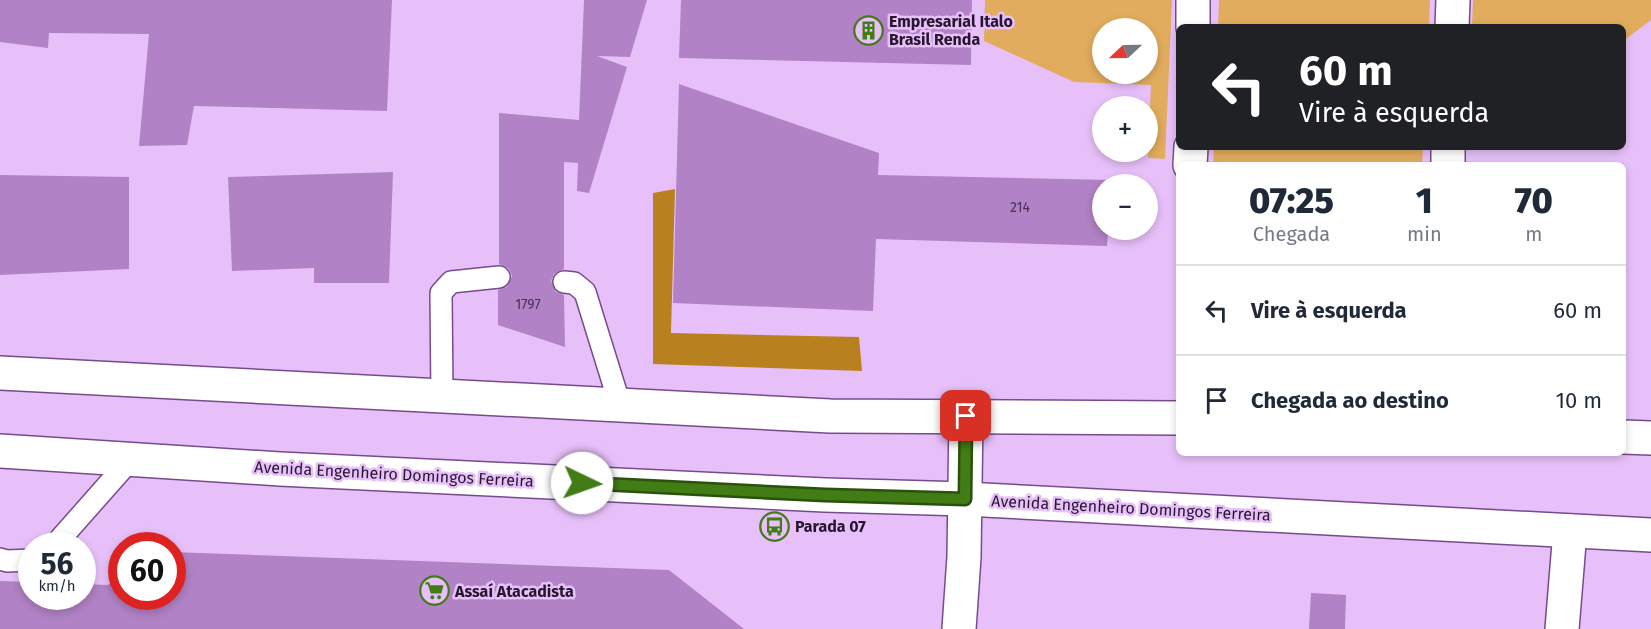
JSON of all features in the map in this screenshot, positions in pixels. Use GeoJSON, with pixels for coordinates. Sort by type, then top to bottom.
{"type":"FeatureCollection","features":[{"type":"Feature","properties":{"kind":"main road"},"geometry":{"type":"LineString","coordinates":[[1193,0],[1193,24]]}},
{"type":"Feature","properties":{"kind":"main road"},"geometry":{"type":"LineString","coordinates":[[1452,24],[1453,0]]}},
{"type":"Feature","properties":{"kind":"main road"},"geometry":{"type":"LineString","coordinates":[[0,373],[830,416],[1176,418]]}},
{"type":"Feature","properties":{"kind":"main road"},"geometry":{"type":"LineString","coordinates":[[959,629],[964,557],[966,416]]}},
{"type":"Feature","properties":{"kind":"main road"},"geometry":{"type":"LineString","coordinates":[[1626,437],[1651,438]]}},
{"type":"Feature","properties":{"kind":"main road","name":"Avenida Engenheiro Domingos Ferreira"},"geometry":{"type":"LineString","coordinates":[[0,452],[292,470],[965,499],[1651,536]]}},
{"type":"Feature","properties":{"kind":"main road"},"geometry":{"type":"LineString","coordinates":[[1562,629],[1570,531]]}},
{"type":"Feature","properties":{"kind":"lane"},"geometry":{"type":"LineString","coordinates":[[442,396],[441,293],[451,282],[499,277]]}},
{"type":"Feature","properties":{"kind":"lane"},"geometry":{"type":"LineString","coordinates":[[564,282],[574,283],[585,292],[620,405]]}},
{"type":"Feature","properties":{"kind":"lane"},"geometry":{"type":"LineString","coordinates":[[66,532],[130,460]]}},
{"type":"Feature","properties":{"kind":"lane"},"geometry":{"type":"LineString","coordinates":[[0,559],[18,561]]}},
{"type":"Feature","properties":{"kind":"shaded area"},"geometry":{"type":"Polygon","coordinates":[[[985,0],[1172,0],[1165,159],[1158,159],[1158,96],[1151,96],[1151,85],[1125,84],[1158,84],[1158,18],[1092,18],[1092,83],[1074,82],[984,41],[985,0]]]}},
{"type":"Feature","properties":{"kind":"shaded area"},"geometry":{"type":"Polygon","coordinates":[[[1219,0],[1430,0],[1429,24],[1218,24],[1219,0]]]}},
{"type":"Feature","properties":{"kind":"shaded area"},"geometry":{"type":"Polygon","coordinates":[[[1473,0],[1651,0],[1651,20],[1626,39],[1626,24],[1472,24],[1473,0]]]}},
{"type":"Feature","properties":{"kind":"shaded area"},"geometry":{"type":"Polygon","coordinates":[[[1214,150],[1423,150],[1422,162],[1213,162],[1214,150]]]}},
{"type":"Feature","properties":{"kind":"shaded area"},"geometry":{"type":"Polygon","coordinates":[[[675,189],[671,333],[859,337],[862,371],[653,364],[653,193],[675,189]]]}},
{"type":"Feature","properties":{"kind":"building"},"geometry":{"type":"Polygon","coordinates":[[[0,0],[392,0],[387,111],[194,106],[187,145],[139,146],[149,34],[49,33],[48,48],[0,42],[0,0]]]}},
{"type":"Feature","properties":{"kind":"building"},"geometry":{"type":"Polygon","coordinates":[[[584,0],[647,0],[630,57],[597,56],[627,67],[589,193],[577,191],[578,163],[564,162],[564,269],[554,274],[551,281],[556,292],[564,295],[565,347],[498,325],[498,290],[507,287],[512,276],[509,269],[499,264],[499,113],[579,120],[584,0]]]}},
{"type":"Feature","properties":{"kind":"building","name":"Empresarial Italo Brasil Renda"},"geometry":{"type":"Polygon","coordinates":[[[681,0],[972,0],[971,65],[679,58],[681,0]]]}},
{"type":"Feature","properties":{"kind":"building"},"geometry":{"type":"Polygon","coordinates":[[[679,84],[879,153],[878,175],[1092,180],[1092,240],[1107,240],[1107,246],[876,239],[873,311],[673,303],[679,84]]]}},
{"type":"Feature","properties":{"kind":"building"},"geometry":{"type":"Polygon","coordinates":[[[393,172],[389,283],[314,283],[314,268],[232,271],[228,177],[393,172]]]}},
{"type":"Feature","properties":{"kind":"building"},"geometry":{"type":"Polygon","coordinates":[[[0,175],[129,177],[129,269],[0,275],[0,175]]]}},
{"type":"Feature","properties":{"kind":"building","name":"Assaí Atacadista"},"geometry":{"type":"Polygon","coordinates":[[[186,553],[669,570],[744,629],[0,629],[0,581],[18,582],[18,610],[96,610],[96,585],[108,585],[108,610],[186,610],[186,553]]]}},
{"type":"Feature","properties":{"kind":"building"},"geometry":{"type":"Polygon","coordinates":[[[1311,593],[1346,595],[1345,629],[1309,629],[1311,593]]]}},
{"type":"Feature","properties":{"kind":"place","name":"Empresarial Italo Brasil Renda"},"geometry":{"type":"Point","coordinates":[868,30]}},
{"type":"Feature","properties":{"kind":"place","name":"Parada 07"},"geometry":{"type":"Point","coordinates":[774,526]}},
{"type":"Feature","properties":{"kind":"place","name":"Assaí Atacadista"},"geometry":{"type":"Point","coordinates":[434,591]}},
{"type":"Feature","properties":{"kind":"route"},"geometry":{"type":"LineString","coordinates":[[582,483],[825,495],[965,499],[966,416]]}}]}
